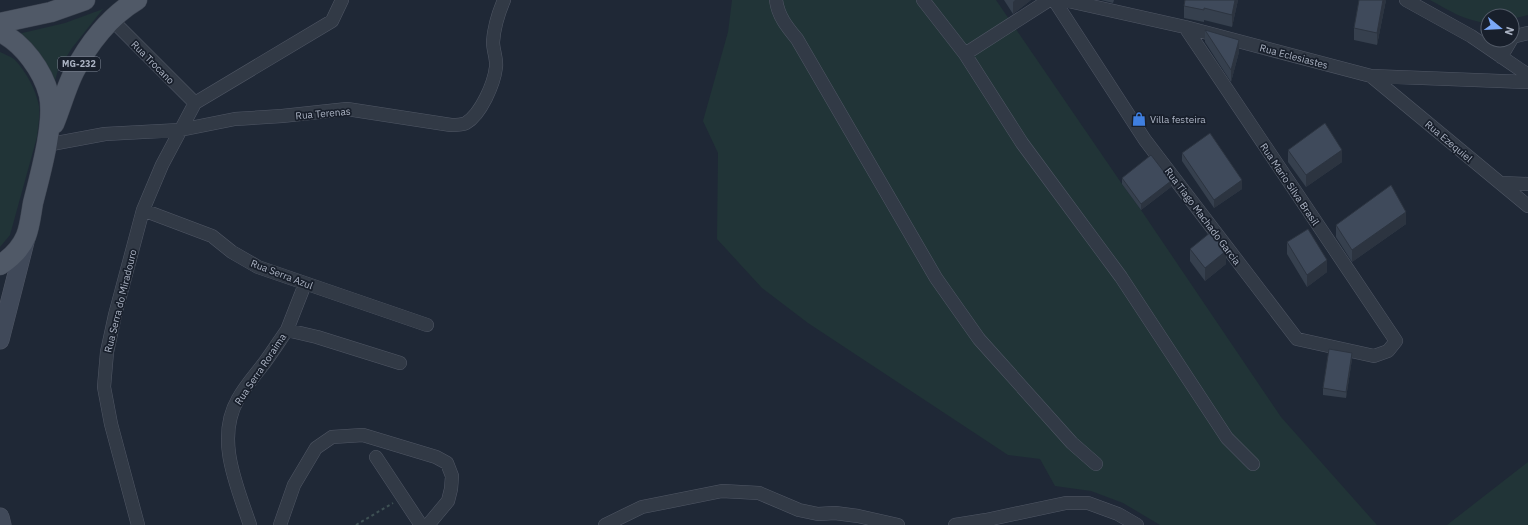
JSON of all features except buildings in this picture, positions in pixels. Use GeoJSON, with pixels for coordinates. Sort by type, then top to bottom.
{"type":"FeatureCollection","features":[{"type":"Feature","properties":{"kind":"main road"},"geometry":{"type":"LineString","coordinates":[[0,23],[51,12],[85,0]]}},
{"type":"Feature","properties":{"kind":"main road","name":"MG-232"},"geometry":{"type":"LineString","coordinates":[[0,265],[12,257],[26,236],[46,145],[74,72],[91,43],[112,20],[137,0]]}},
{"type":"Feature","properties":{"kind":"main road"},"geometry":{"type":"LineString","coordinates":[[0,32],[8,36],[23,50],[40,72],[44,81],[49,95],[51,108],[46,145]]}},
{"type":"Feature","properties":{"kind":"main road"},"geometry":{"type":"LineString","coordinates":[[0,340],[26,236]]}},
{"type":"Feature","properties":{"kind":"main road"},"geometry":{"type":"LineString","coordinates":[[0,518],[2,525]]}},
{"type":"Feature","properties":{"kind":"street"},"geometry":{"type":"LineString","coordinates":[[195,103],[332,21],[342,0]]}},
{"type":"Feature","properties":{"kind":"street","name":"Rua Terenas"},"geometry":{"type":"LineString","coordinates":[[46,145],[105,134],[180,130],[235,119],[347,109],[451,125],[465,124],[474,116],[481,106],[490,87],[496,66],[493,43],[497,16],[504,0]]}},
{"type":"Feature","properties":{"kind":"street"},"geometry":{"type":"LineString","coordinates":[[776,0],[777,8],[785,25],[797,39],[936,278],[979,339],[1072,443],[1096,464]]}},
{"type":"Feature","properties":{"kind":"street"},"geometry":{"type":"LineString","coordinates":[[923,0],[965,54],[1022,143],[1121,277],[1227,438],[1253,464]]}},
{"type":"Feature","properties":{"kind":"street"},"geometry":{"type":"LineString","coordinates":[[965,54],[1049,0]]}},
{"type":"Feature","properties":{"kind":"street","name":"Rua Tiago Machado Garcia"},"geometry":{"type":"LineString","coordinates":[[1054,0],[1145,140],[1297,338],[1374,356],[1388,351],[1396,341]]}},
{"type":"Feature","properties":{"kind":"street","name":"Rua Eclesiastes"},"geometry":{"type":"LineString","coordinates":[[1064,0],[1184,27],[1370,76],[1528,82]]}},
{"type":"Feature","properties":{"kind":"street"},"geometry":{"type":"LineString","coordinates":[[1406,0],[1471,36],[1528,75]]}},
{"type":"Feature","properties":{"kind":"street","name":"Rua Trocano"},"geometry":{"type":"LineString","coordinates":[[112,20],[195,103]]}},
{"type":"Feature","properties":{"kind":"street","name":"Rua Mario Silva Brasil"},"geometry":{"type":"LineString","coordinates":[[1184,27],[1396,341]]}},
{"type":"Feature","properties":{"kind":"street"},"geometry":{"type":"LineString","coordinates":[[1471,36],[1480,36]]}},
{"type":"Feature","properties":{"kind":"street"},"geometry":{"type":"LineString","coordinates":[[1501,57],[1506,48]]}},
{"type":"Feature","properties":{"kind":"street","name":"Rua Ezequiel"},"geometry":{"type":"LineString","coordinates":[[1370,76],[1528,206]]}},
{"type":"Feature","properties":{"kind":"street","name":"Rua Serra do Miradouro"},"geometry":{"type":"LineString","coordinates":[[138,525],[111,424],[104,386],[107,352],[115,315],[143,210],[162,165],[195,103]]}},
{"type":"Feature","properties":{"kind":"street"},"geometry":{"type":"LineString","coordinates":[[1500,183],[1528,184]]}},
{"type":"Feature","properties":{"kind":"street","name":"Rua Serra Azul"},"geometry":{"type":"LineString","coordinates":[[143,210],[212,236],[232,252],[258,267],[427,325]]}},
{"type":"Feature","properties":{"kind":"street","name":"Rua Serra Roraima"},"geometry":{"type":"LineString","coordinates":[[250,525],[233,474],[227,438],[231,416],[237,400],[287,330],[305,284]]}},
{"type":"Feature","properties":{"kind":"street","name":"Rua Serra Roraima"},"geometry":{"type":"LineString","coordinates":[[287,330],[317,337],[400,363]]}},
{"type":"Feature","properties":{"kind":"street"},"geometry":{"type":"LineString","coordinates":[[280,525],[294,485],[316,448],[332,437],[363,435],[436,457],[447,463],[452,476],[448,501],[428,525]]}},
{"type":"Feature","properties":{"kind":"street"},"geometry":{"type":"LineString","coordinates":[[376,457],[421,525]]}},
{"type":"Feature","properties":{"kind":"street"},"geometry":{"type":"LineString","coordinates":[[605,525],[642,507],[722,491],[759,493],[799,510],[818,514],[835,512],[898,525]]}},
{"type":"Feature","properties":{"kind":"street"},"geometry":{"type":"LineString","coordinates":[[955,525],[1066,503],[1088,503],[1118,514],[1137,525]]}},
{"type":"Feature","properties":{"kind":"path"},"geometry":{"type":"LineString","coordinates":[[356,525],[403,497]]}},
{"type":"Feature","properties":{"kind":"green space"},"geometry":{"type":"Polygon","coordinates":[[[732,0],[996,0],[1141,210],[1281,417],[1377,525],[1160,525],[1123,503],[1091,491],[1055,486],[1040,459],[1008,455],[808,323],[762,288],[717,239],[718,153],[703,121],[728,32],[732,0]]]}},
{"type":"Feature","properties":{"kind":"green space"},"geometry":{"type":"Polygon","coordinates":[[[1430,0],[1528,0],[1528,15],[1520,17],[1520,8],[1480,8],[1480,22],[1458,15],[1430,0]]]}},
{"type":"Feature","properties":{"kind":"green space"},"geometry":{"type":"Polygon","coordinates":[[[103,9],[72,48],[58,70],[53,88],[18,34],[65,23],[103,9]]]}},
{"type":"Feature","properties":{"kind":"green space"},"geometry":{"type":"Polygon","coordinates":[[[0,52],[14,59],[26,75],[36,94],[39,114],[37,137],[10,235],[0,247],[0,52]]]}},
{"type":"Feature","properties":{"kind":"green space"},"geometry":{"type":"Polygon","coordinates":[[[1528,462],[1528,525],[1447,525],[1528,462]]]}},
{"type":"Feature","properties":{"kind":"place","name":"Villa festeira"},"geometry":{"type":"Point","coordinates":[1139,119]}}]}
